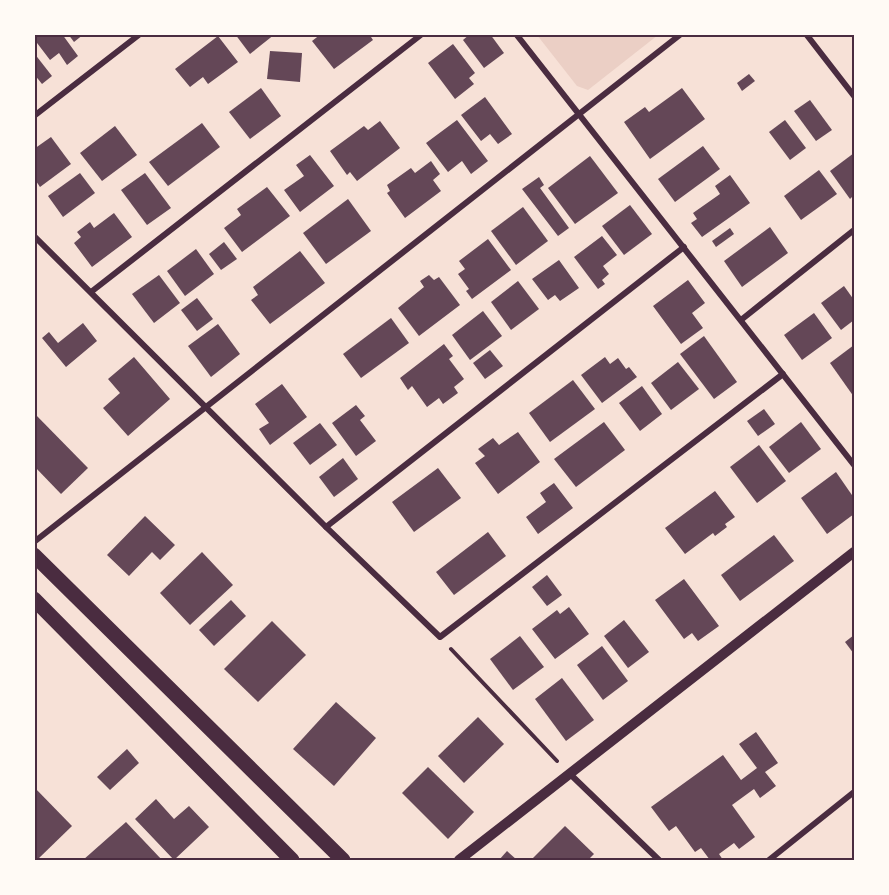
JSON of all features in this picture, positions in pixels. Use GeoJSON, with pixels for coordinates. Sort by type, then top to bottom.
{"type":"FeatureCollection","features":[{"type":"Feature","properties":{"kind":"main road"},"geometry":{"type":"LineString","coordinates":[[34,555],[343,861]]}},
{"type":"Feature","properties":{"kind":"main road"},"geometry":{"type":"LineString","coordinates":[[34,599],[292,861]]}},
{"type":"Feature","properties":{"kind":"street"},"geometry":{"type":"LineString","coordinates":[[34,116],[140,34]]}},
{"type":"Feature","properties":{"kind":"street"},"geometry":{"type":"LineString","coordinates":[[91,292],[422,34]]}},
{"type":"Feature","properties":{"kind":"street"},"geometry":{"type":"LineString","coordinates":[[516,34],[855,465]]}},
{"type":"Feature","properties":{"kind":"street"},"geometry":{"type":"LineString","coordinates":[[34,543],[681,34]]}},
{"type":"Feature","properties":{"kind":"street"},"geometry":{"type":"LineString","coordinates":[[806,34],[855,96]]}},
{"type":"Feature","properties":{"kind":"street"},"geometry":{"type":"LineString","coordinates":[[741,320],[855,230]]}},
{"type":"Feature","properties":{"kind":"street"},"geometry":{"type":"LineString","coordinates":[[34,236],[326,527],[440,637],[783,374]]}},
{"type":"Feature","properties":{"kind":"street"},"geometry":{"type":"LineString","coordinates":[[326,527],[684,248]]}},
{"type":"Feature","properties":{"kind":"street"},"geometry":{"type":"LineString","coordinates":[[459,861],[855,552]]}},
{"type":"Feature","properties":{"kind":"street"},"geometry":{"type":"LineString","coordinates":[[570,774],[659,861]]}},
{"type":"Feature","properties":{"kind":"street"},"geometry":{"type":"LineString","coordinates":[[769,861],[855,792]]}},
{"type":"Feature","properties":{"kind":"path"},"geometry":{"type":"LineString","coordinates":[[440,637],[570,774]]}},
{"type":"Feature","properties":{"kind":"shaded area"},"geometry":{"type":"Polygon","coordinates":[[[537,35],[658,35],[588,90],[577,86],[537,35]]]}},
{"type":"Feature","properties":{"kind":"building"},"geometry":{"type":"Polygon","coordinates":[[[34,34],[62,34],[78,56],[67,65],[59,53],[50,60],[34,39],[34,34]]]}},
{"type":"Feature","properties":{"kind":"building"},"geometry":{"type":"Polygon","coordinates":[[[68,34],[84,34],[74,42],[68,34]]]}},
{"type":"Feature","properties":{"kind":"building"},"geometry":{"type":"Polygon","coordinates":[[[235,34],[275,34],[250,54],[235,34]]]}},
{"type":"Feature","properties":{"kind":"building"},"geometry":{"type":"Polygon","coordinates":[[[321,34],[369,34],[373,40],[334,69],[312,41],[321,34]]]}},
{"type":"Feature","properties":{"kind":"building"},"geometry":{"type":"Polygon","coordinates":[[[470,34],[490,34],[504,53],[484,68],[463,40],[470,34]]]}},
{"type":"Feature","properties":{"kind":"building"},"geometry":{"type":"Polygon","coordinates":[[[218,36],[238,62],[208,84],[203,77],[190,87],[175,69],[218,36]]]}},
{"type":"Feature","properties":{"kind":"building"},"geometry":{"type":"Polygon","coordinates":[[[453,44],[475,73],[469,78],[474,84],[455,99],[428,63],[453,44]]]}},
{"type":"Feature","properties":{"kind":"building"},"geometry":{"type":"Polygon","coordinates":[[[270,51],[302,53],[300,82],[267,79],[270,51]]]}},
{"type":"Feature","properties":{"kind":"building"},"geometry":{"type":"Polygon","coordinates":[[[34,53],[52,76],[42,84],[34,74],[34,53]]]}},
{"type":"Feature","properties":{"kind":"building"},"geometry":{"type":"Polygon","coordinates":[[[749,74],[755,81],[742,91],[737,83],[749,74]]]}},
{"type":"Feature","properties":{"kind":"building"},"geometry":{"type":"Polygon","coordinates":[[[261,88],[281,116],[250,139],[229,112],[261,88]]]}},
{"type":"Feature","properties":{"kind":"building"},"geometry":{"type":"Polygon","coordinates":[[[682,88],[705,119],[650,159],[624,122],[645,107],[649,112],[682,88]]]}},
{"type":"Feature","properties":{"kind":"building"},"geometry":{"type":"Polygon","coordinates":[[[485,97],[512,134],[498,144],[490,134],[481,141],[461,115],[485,97]]]}},
{"type":"Feature","properties":{"kind":"building"},"geometry":{"type":"Polygon","coordinates":[[[810,100],[832,130],[816,141],[794,111],[810,100]]]}},
{"type":"Feature","properties":{"kind":"building"},"geometry":{"type":"Polygon","coordinates":[[[457,120],[488,161],[471,174],[462,161],[448,172],[426,143],[457,120]]]}},
{"type":"Feature","properties":{"kind":"building"},"geometry":{"type":"Polygon","coordinates":[[[785,120],[806,148],[790,160],[769,132],[785,120]]]}},
{"type":"Feature","properties":{"kind":"building"},"geometry":{"type":"Polygon","coordinates":[[[380,121],[400,148],[357,181],[350,172],[347,175],[330,151],[364,126],[368,130],[380,121]]]}},
{"type":"Feature","properties":{"kind":"building"},"geometry":{"type":"Polygon","coordinates":[[[202,123],[220,147],[168,186],[149,162],[202,123]]]}},
{"type":"Feature","properties":{"kind":"building"},"geometry":{"type":"Polygon","coordinates":[[[115,126],[137,155],[102,181],[80,153],[115,126]]]}},
{"type":"Feature","properties":{"kind":"building"},"geometry":{"type":"Polygon","coordinates":[[[51,137],[71,164],[40,187],[34,178],[34,149],[51,137]]]}},
{"type":"Feature","properties":{"kind":"building"},"geometry":{"type":"Polygon","coordinates":[[[703,146],[720,169],[675,202],[658,179],[703,146]]]}},
{"type":"Feature","properties":{"kind":"building"},"geometry":{"type":"Polygon","coordinates":[[[854,153],[854,195],[850,199],[830,171],[854,153]]]}},
{"type":"Feature","properties":{"kind":"building"},"geometry":{"type":"Polygon","coordinates":[[[310,155],[334,186],[300,212],[284,190],[304,176],[296,165],[310,155]]]}},
{"type":"Feature","properties":{"kind":"building"},"geometry":{"type":"Polygon","coordinates":[[[590,156],[618,193],[575,224],[548,188],[590,156]]]}},
{"type":"Feature","properties":{"kind":"building"},"geometry":{"type":"Polygon","coordinates":[[[431,161],[440,174],[433,180],[441,191],[405,218],[387,193],[390,191],[387,185],[411,168],[415,173],[431,161]]]}},
{"type":"Feature","properties":{"kind":"building"},"geometry":{"type":"Polygon","coordinates":[[[819,170],[837,194],[801,220],[784,196],[819,170]]]}},
{"type":"Feature","properties":{"kind":"building"},"geometry":{"type":"Polygon","coordinates":[[[80,173],[95,193],[63,217],[48,196],[80,173]]]}},
{"type":"Feature","properties":{"kind":"building"},"geometry":{"type":"Polygon","coordinates":[[[145,173],[171,208],[147,225],[121,190],[145,173]]]}},
{"type":"Feature","properties":{"kind":"building"},"geometry":{"type":"Polygon","coordinates":[[[730,175],[750,203],[702,237],[691,223],[697,219],[693,213],[720,194],[715,186],[730,175]]]}},
{"type":"Feature","properties":{"kind":"building"},"geometry":{"type":"Polygon","coordinates":[[[539,177],[544,185],[540,188],[569,228],[558,236],[522,189],[539,177]]]}},
{"type":"Feature","properties":{"kind":"building"},"geometry":{"type":"Polygon","coordinates":[[[267,187],[290,216],[242,252],[224,228],[241,215],[237,209],[267,187]]]}},
{"type":"Feature","properties":{"kind":"building"},"geometry":{"type":"Polygon","coordinates":[[[348,199],[371,231],[326,264],[303,233],[348,199]]]}},
{"type":"Feature","properties":{"kind":"building"},"geometry":{"type":"Polygon","coordinates":[[[630,205],[652,234],[624,255],[602,226],[630,205]]]}},
{"type":"Feature","properties":{"kind":"building"},"geometry":{"type":"Polygon","coordinates":[[[523,207],[548,241],[516,265],[491,231],[523,207]]]}},
{"type":"Feature","properties":{"kind":"building"},"geometry":{"type":"Polygon","coordinates":[[[114,213],[132,237],[92,267],[74,243],[81,237],[77,232],[90,222],[94,228],[114,213]]]}},
{"type":"Feature","properties":{"kind":"building"},"geometry":{"type":"Polygon","coordinates":[[[770,227],[788,253],[742,287],[724,261],[770,227]]]}},
{"type":"Feature","properties":{"kind":"building"},"geometry":{"type":"Polygon","coordinates":[[[730,228],[734,234],[716,247],[712,241],[730,228]]]}},
{"type":"Feature","properties":{"kind":"building"},"geometry":{"type":"Polygon","coordinates":[[[602,236],[617,255],[603,266],[609,274],[602,280],[605,284],[598,289],[574,257],[602,236]]]}},
{"type":"Feature","properties":{"kind":"building"},"geometry":{"type":"Polygon","coordinates":[[[488,239],[511,270],[472,299],[466,291],[469,289],[458,274],[465,269],[459,261],[488,239]]]}},
{"type":"Feature","properties":{"kind":"building"},"geometry":{"type":"Polygon","coordinates":[[[224,242],[237,259],[221,270],[209,254],[224,242]]]}},
{"type":"Feature","properties":{"kind":"building"},"geometry":{"type":"Polygon","coordinates":[[[196,249],[214,274],[185,296],[167,271],[196,249]]]}},
{"type":"Feature","properties":{"kind":"building"},"geometry":{"type":"Polygon","coordinates":[[[300,251],[325,283],[270,324],[251,300],[258,295],[253,287],[300,251]]]}},
{"type":"Feature","properties":{"kind":"building"},"geometry":{"type":"Polygon","coordinates":[[[559,260],[579,288],[560,301],[555,295],[548,300],[532,279],[559,260]]]}},
{"type":"Feature","properties":{"kind":"building"},"geometry":{"type":"Polygon","coordinates":[[[159,275],[180,303],[154,323],[132,294],[159,275]]]}},
{"type":"Feature","properties":{"kind":"building"},"geometry":{"type":"Polygon","coordinates":[[[429,275],[434,280],[439,277],[460,305],[419,336],[398,308],[424,287],[420,281],[429,275]]]}},
{"type":"Feature","properties":{"kind":"building"},"geometry":{"type":"Polygon","coordinates":[[[688,280],[705,303],[692,313],[703,328],[681,344],[653,306],[688,280]]]}},
{"type":"Feature","properties":{"kind":"building"},"geometry":{"type":"Polygon","coordinates":[[[518,281],[539,309],[511,330],[491,302],[518,281]]]}},
{"type":"Feature","properties":{"kind":"building"},"geometry":{"type":"Polygon","coordinates":[[[844,286],[854,300],[854,320],[841,330],[821,303],[844,286]]]}},
{"type":"Feature","properties":{"kind":"building"},"geometry":{"type":"Polygon","coordinates":[[[197,298],[213,319],[197,331],[181,310],[197,298]]]}},
{"type":"Feature","properties":{"kind":"building"},"geometry":{"type":"Polygon","coordinates":[[[483,311],[502,336],[470,360],[452,335],[483,311]]]}},
{"type":"Feature","properties":{"kind":"building"},"geometry":{"type":"Polygon","coordinates":[[[814,313],[832,338],[802,360],[784,335],[814,313]]]}},
{"type":"Feature","properties":{"kind":"building"},"geometry":{"type":"Polygon","coordinates":[[[391,318],[409,343],[361,378],[343,354],[391,318]]]}},
{"type":"Feature","properties":{"kind":"building"},"geometry":{"type":"Polygon","coordinates":[[[83,323],[97,341],[66,367],[42,338],[49,332],[58,343],[83,323]]]}},
{"type":"Feature","properties":{"kind":"building"},"geometry":{"type":"Polygon","coordinates":[[[218,324],[240,354],[211,377],[188,346],[218,324]]]}},
{"type":"Feature","properties":{"kind":"building"},"geometry":{"type":"Polygon","coordinates":[[[704,336],[737,382],[714,399],[680,354],[704,336]]]}},
{"type":"Feature","properties":{"kind":"building"},"geometry":{"type":"Polygon","coordinates":[[[444,344],[453,356],[449,359],[464,379],[454,387],[458,393],[443,404],[439,398],[427,407],[412,386],[408,390],[400,378],[444,344]]]}},
{"type":"Feature","properties":{"kind":"building"},"geometry":{"type":"Polygon","coordinates":[[[854,345],[854,397],[830,363],[854,345]]]}},
{"type":"Feature","properties":{"kind":"building"},"geometry":{"type":"Polygon","coordinates":[[[490,350],[503,366],[485,379],[473,363],[490,350]]]}},
{"type":"Feature","properties":{"kind":"building"},"geometry":{"type":"Polygon","coordinates":[[[134,357],[170,399],[128,436],[103,408],[120,393],[108,379],[134,357]]]}},
{"type":"Feature","properties":{"kind":"building"},"geometry":{"type":"Polygon","coordinates":[[[605,357],[610,364],[618,358],[626,369],[629,367],[637,377],[602,403],[581,375],[605,357]]]}},
{"type":"Feature","properties":{"kind":"building"},"geometry":{"type":"Polygon","coordinates":[[[678,362],[699,389],[671,410],[651,383],[678,362]]]}},
{"type":"Feature","properties":{"kind":"building"},"geometry":{"type":"Polygon","coordinates":[[[573,380],[595,409],[550,442],[529,413],[573,380]]]}},
{"type":"Feature","properties":{"kind":"building"},"geometry":{"type":"Polygon","coordinates":[[[282,384],[307,417],[270,445],[259,429],[269,423],[255,404],[282,384]]]}},
{"type":"Feature","properties":{"kind":"building"},"geometry":{"type":"Polygon","coordinates":[[[642,386],[662,414],[640,431],[619,403],[642,386]]]}},
{"type":"Feature","properties":{"kind":"building"},"geometry":{"type":"Polygon","coordinates":[[[356,405],[365,416],[360,420],[376,441],[356,456],[332,423],[356,405]]]}},
{"type":"Feature","properties":{"kind":"building"},"geometry":{"type":"Polygon","coordinates":[[[764,409],[775,424],[758,436],[747,421],[764,409]]]}},
{"type":"Feature","properties":{"kind":"building"},"geometry":{"type":"Polygon","coordinates":[[[34,413],[88,468],[61,494],[34,466],[34,413]]]}},
{"type":"Feature","properties":{"kind":"building"},"geometry":{"type":"Polygon","coordinates":[[[604,422],[625,450],[576,487],[554,459],[604,422]]]}},
{"type":"Feature","properties":{"kind":"building"},"geometry":{"type":"Polygon","coordinates":[[[801,422],[821,449],[789,473],[769,447],[801,422]]]}},
{"type":"Feature","properties":{"kind":"building"},"geometry":{"type":"Polygon","coordinates":[[[320,423],[337,445],[310,465],[293,443],[320,423]]]}},
{"type":"Feature","properties":{"kind":"building"},"geometry":{"type":"Polygon","coordinates":[[[518,432],[540,462],[498,494],[475,463],[485,456],[478,449],[493,438],[499,445],[518,432]]]}},
{"type":"Feature","properties":{"kind":"building"},"geometry":{"type":"Polygon","coordinates":[[[759,445],[786,481],[757,503],[730,467],[759,445]]]}},
{"type":"Feature","properties":{"kind":"building"},"geometry":{"type":"Polygon","coordinates":[[[343,458],[358,479],[334,497],[319,477],[343,458]]]}},
{"type":"Feature","properties":{"kind":"building"},"geometry":{"type":"Polygon","coordinates":[[[438,468],[461,498],[414,532],[392,502],[438,468]]]}},
{"type":"Feature","properties":{"kind":"building"},"geometry":{"type":"Polygon","coordinates":[[[836,472],[854,498],[854,514],[827,534],[801,498],[836,472]]]}},
{"type":"Feature","properties":{"kind":"building"},"geometry":{"type":"Polygon","coordinates":[[[554,483],[573,508],[538,534],[526,517],[546,502],[540,493],[554,483]]]}},
{"type":"Feature","properties":{"kind":"building"},"geometry":{"type":"Polygon","coordinates":[[[715,491],[735,517],[725,524],[727,527],[715,536],[713,533],[685,554],[665,528],[715,491]]]}},
{"type":"Feature","properties":{"kind":"building"},"geometry":{"type":"Polygon","coordinates":[[[145,516],[175,545],[160,560],[152,552],[129,576],[107,555],[145,516]]]}},
{"type":"Feature","properties":{"kind":"building"},"geometry":{"type":"Polygon","coordinates":[[[488,532],[506,556],[454,595],[436,572],[488,532]]]}},
{"type":"Feature","properties":{"kind":"building"},"geometry":{"type":"Polygon","coordinates":[[[774,535],[794,561],[740,601],[721,575],[774,535]]]}},
{"type":"Feature","properties":{"kind":"building"},"geometry":{"type":"Polygon","coordinates":[[[202,552],[233,585],[190,625],[160,593],[202,552]]]}},
{"type":"Feature","properties":{"kind":"building"},"geometry":{"type":"Polygon","coordinates":[[[547,575],[562,595],[547,606],[532,587],[547,575]]]}},
{"type":"Feature","properties":{"kind":"building"},"geometry":{"type":"Polygon","coordinates":[[[684,579],[719,626],[698,641],[692,633],[684,639],[655,600],[684,579]]]}},
{"type":"Feature","properties":{"kind":"building"},"geometry":{"type":"Polygon","coordinates":[[[231,600],[246,616],[214,646],[199,630],[231,600]]]}},
{"type":"Feature","properties":{"kind":"building"},"geometry":{"type":"Polygon","coordinates":[[[569,607],[589,634],[555,659],[532,629],[557,610],[560,614],[569,607]]]}},
{"type":"Feature","properties":{"kind":"building"},"geometry":{"type":"Polygon","coordinates":[[[624,620],[649,652],[628,668],[604,636],[624,620]]]}},
{"type":"Feature","properties":{"kind":"building"},"geometry":{"type":"Polygon","coordinates":[[[272,621],[306,655],[258,702],[224,669],[272,621]]]}},
{"type":"Feature","properties":{"kind":"building"},"geometry":{"type":"Polygon","coordinates":[[[854,635],[854,654],[845,642],[854,635]]]}},
{"type":"Feature","properties":{"kind":"building"},"geometry":{"type":"Polygon","coordinates":[[[520,636],[544,667],[513,690],[490,659],[520,636]]]}},
{"type":"Feature","properties":{"kind":"building"},"geometry":{"type":"Polygon","coordinates":[[[602,646],[628,681],[603,700],[577,665],[602,646]]]}},
{"type":"Feature","properties":{"kind":"building"},"geometry":{"type":"Polygon","coordinates":[[[562,678],[594,720],[566,741],[535,699],[562,678]]]}},
{"type":"Feature","properties":{"kind":"building"},"geometry":{"type":"Polygon","coordinates":[[[336,702],[376,738],[334,786],[293,749],[336,702]]]}},
{"type":"Feature","properties":{"kind":"building"},"geometry":{"type":"Polygon","coordinates":[[[478,717],[504,744],[464,783],[438,756],[478,717]]]}},
{"type":"Feature","properties":{"kind":"building"},"geometry":{"type":"Polygon","coordinates":[[[756,732],[778,763],[765,772],[776,786],[760,798],[754,789],[732,805],[755,837],[739,849],[734,843],[719,854],[723,860],[710,860],[701,848],[695,852],[676,826],[669,831],[651,807],[723,755],[741,780],[757,768],[739,744],[756,732]]]}},
{"type":"Feature","properties":{"kind":"building"},"geometry":{"type":"Polygon","coordinates":[[[127,749],[139,763],[110,790],[97,777],[127,749]]]}},
{"type":"Feature","properties":{"kind":"building"},"geometry":{"type":"Polygon","coordinates":[[[428,767],[474,812],[448,839],[402,793],[428,767]]]}},
{"type":"Feature","properties":{"kind":"building"},"geometry":{"type":"Polygon","coordinates":[[[34,787],[72,826],[37,860],[34,860],[34,787]]]}},
{"type":"Feature","properties":{"kind":"building"},"geometry":{"type":"Polygon","coordinates":[[[156,799],[174,819],[189,806],[209,827],[174,860],[135,819],[156,799]]]}},
{"type":"Feature","properties":{"kind":"building"},"geometry":{"type":"Polygon","coordinates":[[[126,822],[162,860],[83,860],[126,822]]]}},
{"type":"Feature","properties":{"kind":"building"},"geometry":{"type":"Polygon","coordinates":[[[565,826],[594,854],[588,860],[531,860],[565,826]]]}},
{"type":"Feature","properties":{"kind":"building"},"geometry":{"type":"Polygon","coordinates":[[[507,851],[517,860],[499,860],[507,851]]]}}]}
